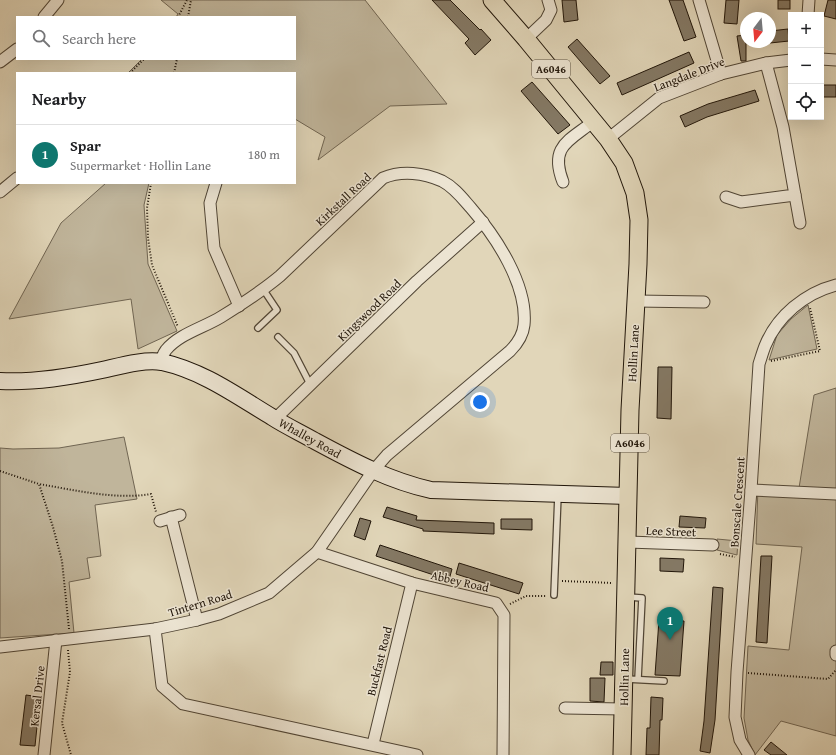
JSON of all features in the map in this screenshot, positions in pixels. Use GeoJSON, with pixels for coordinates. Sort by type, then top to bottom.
{"type":"FeatureCollection","features":[{"type":"Feature","properties":{"kind":"main road","name":"Hollin Lane"},"geometry":{"type":"LineString","coordinates":[[492,0],[608,139],[624,164],[635,193],[639,220],[630,410],[626,590],[631,679],[623,709],[622,755]]}},
{"type":"Feature","properties":{"kind":"street"},"geometry":{"type":"LineString","coordinates":[[45,16],[58,0]]}},
{"type":"Feature","properties":{"kind":"street"},"geometry":{"type":"LineString","coordinates":[[526,39],[546,20],[551,10],[548,0]]}},
{"type":"Feature","properties":{"kind":"street"},"geometry":{"type":"LineString","coordinates":[[700,0],[721,74]]}},
{"type":"Feature","properties":{"kind":"street"},"geometry":{"type":"LineString","coordinates":[[808,12],[809,0]]}},
{"type":"Feature","properties":{"kind":"street"},"geometry":{"type":"LineString","coordinates":[[0,62],[16,50]]}},
{"type":"Feature","properties":{"kind":"street"},"geometry":{"type":"LineString","coordinates":[[824,59],[836,60]]}},
{"type":"Feature","properties":{"kind":"street","name":"Langdale Drive"},"geometry":{"type":"LineString","coordinates":[[608,139],[659,98],[721,74],[766,63],[788,60]]}},
{"type":"Feature","properties":{"kind":"street"},"geometry":{"type":"LineString","coordinates":[[766,63],[783,127],[800,223]]}},
{"type":"Feature","properties":{"kind":"street"},"geometry":{"type":"LineString","coordinates":[[563,182],[558,166],[559,153],[562,146],[594,121]]}},
{"type":"Feature","properties":{"kind":"street","name":"Kirkstall Road"},"geometry":{"type":"LineString","coordinates":[[160,362],[166,350],[182,337],[203,327],[239,306],[280,276],[383,178],[392,174],[417,174],[444,182],[464,200],[483,222],[505,256],[516,280],[524,311],[524,326],[522,335],[517,344],[510,351],[395,448],[374,471]]}},
{"type":"Feature","properties":{"kind":"street"},"geometry":{"type":"LineString","coordinates":[[0,192],[16,179]]}},
{"type":"Feature","properties":{"kind":"street"},"geometry":{"type":"LineString","coordinates":[[216,184],[210,203],[214,248],[239,306]]}},
{"type":"Feature","properties":{"kind":"street"},"geometry":{"type":"LineString","coordinates":[[726,196],[741,202],[795,195]]}},
{"type":"Feature","properties":{"kind":"street","name":"Kingswood Road"},"geometry":{"type":"LineString","coordinates":[[275,419],[417,281],[483,222]]}},
{"type":"Feature","properties":{"kind":"street","name":"Bonscale Crescent"},"geometry":{"type":"LineString","coordinates":[[749,755],[740,740],[735,717],[759,364],[765,346],[775,328],[785,315],[808,297],[821,290],[836,285]]}},
{"type":"Feature","properties":{"kind":"street"},"geometry":{"type":"LineString","coordinates":[[636,301],[704,302]]}},
{"type":"Feature","properties":{"kind":"street","name":"Whalley Road"},"geometry":{"type":"LineString","coordinates":[[0,381],[58,378],[134,363],[160,362],[190,370],[210,379],[275,419],[333,451],[374,471],[412,485],[432,490],[628,496]]}},
{"type":"Feature","properties":{"kind":"street","name":"Tintern Road"},"geometry":{"type":"LineString","coordinates":[[0,647],[155,629],[219,614],[269,593],[318,552],[374,471]]}},
{"type":"Feature","properties":{"kind":"street"},"geometry":{"type":"LineString","coordinates":[[751,490],[836,494]]}},
{"type":"Feature","properties":{"kind":"street"},"geometry":{"type":"LineString","coordinates":[[160,521],[176,516],[197,620]]}},
{"type":"Feature","properties":{"kind":"street","name":"Lee Street"},"geometry":{"type":"LineString","coordinates":[[628,542],[713,545]]}},
{"type":"Feature","properties":{"kind":"street","name":"Abbey Road"},"geometry":{"type":"LineString","coordinates":[[318,552],[412,583],[496,603],[500,609]]}},
{"type":"Feature","properties":{"kind":"street","name":"Buckfast Road"},"geometry":{"type":"LineString","coordinates":[[373,744],[412,583]]}},
{"type":"Feature","properties":{"kind":"street"},"geometry":{"type":"LineString","coordinates":[[500,609],[504,615],[503,755]]}},
{"type":"Feature","properties":{"kind":"street"},"geometry":{"type":"LineString","coordinates":[[155,629],[162,686],[183,704],[373,744],[417,755]]}},
{"type":"Feature","properties":{"kind":"street","name":"Kersal Drive"},"geometry":{"type":"LineString","coordinates":[[44,755],[64,639]]}},
{"type":"Feature","properties":{"kind":"street"},"geometry":{"type":"LineString","coordinates":[[565,708],[623,709]]}},
{"type":"Feature","properties":{"kind":"lane"},"geometry":{"type":"LineString","coordinates":[[258,328],[277,310],[263,289]]}},
{"type":"Feature","properties":{"kind":"lane"},"geometry":{"type":"LineString","coordinates":[[278,337],[294,353],[310,384]]}},
{"type":"Feature","properties":{"kind":"lane"},"geometry":{"type":"LineString","coordinates":[[554,595],[558,494]]}},
{"type":"Feature","properties":{"kind":"lane"},"geometry":{"type":"LineString","coordinates":[[631,679],[664,681]]}},
{"type":"Feature","properties":{"kind":"path"},"geometry":{"type":"LineString","coordinates":[[179,16],[187,0]]}},
{"type":"Feature","properties":{"kind":"path"},"geometry":{"type":"LineString","coordinates":[[188,16],[191,0]]}},
{"type":"Feature","properties":{"kind":"path"},"geometry":{"type":"LineString","coordinates":[[131,72],[143,60]]}},
{"type":"Feature","properties":{"kind":"path"},"geometry":{"type":"LineString","coordinates":[[174,72],[177,60]]}},
{"type":"Feature","properties":{"kind":"path"},"geometry":{"type":"LineString","coordinates":[[151,184],[148,208],[148,238],[152,265],[182,337]]}},
{"type":"Feature","properties":{"kind":"path"},"geometry":{"type":"LineString","coordinates":[[759,364],[820,350],[808,297]]}},
{"type":"Feature","properties":{"kind":"path"},"geometry":{"type":"LineString","coordinates":[[0,470],[39,484],[91,493],[127,496],[151,494],[160,521]]}},
{"type":"Feature","properties":{"kind":"path"},"geometry":{"type":"LineString","coordinates":[[39,484],[62,561],[64,639],[70,672],[62,724],[71,755]]}},
{"type":"Feature","properties":{"kind":"path"},"geometry":{"type":"LineString","coordinates":[[713,545],[715,552],[731,557],[746,558]]}},
{"type":"Feature","properties":{"kind":"path"},"geometry":{"type":"LineString","coordinates":[[555,581],[626,590]]}},
{"type":"Feature","properties":{"kind":"path"},"geometry":{"type":"LineString","coordinates":[[500,609],[526,596],[554,595]]}},
{"type":"Feature","properties":{"kind":"path"},"geometry":{"type":"LineString","coordinates":[[737,672],[828,679],[836,670]]}},
{"type":"Feature","properties":{"kind":"shaded area"},"geometry":{"type":"Polygon","coordinates":[[[161,0],[365,0],[447,104],[390,106],[318,160],[325,137],[296,120],[296,72],[129,72],[141,60],[296,60],[296,16],[177,16],[178,14],[161,0]]]}},
{"type":"Feature","properties":{"kind":"shaded area"},"geometry":{"type":"Polygon","coordinates":[[[105,184],[149,184],[144,205],[148,264],[177,331],[138,349],[131,299],[9,319],[61,223],[105,184]]]}},
{"type":"Feature","properties":{"kind":"shaded area"},"geometry":{"type":"Polygon","coordinates":[[[808,305],[817,349],[769,360],[777,335],[791,319],[808,305]]]}},
{"type":"Feature","properties":{"kind":"shaded area"},"geometry":{"type":"Polygon","coordinates":[[[836,388],[836,736],[781,721],[755,755],[748,740],[744,718],[748,646],[789,650],[802,547],[756,544],[758,487],[799,488],[814,395],[836,388]]]}},
{"type":"Feature","properties":{"kind":"shaded area"},"geometry":{"type":"Polygon","coordinates":[[[124,437],[137,499],[95,505],[101,556],[87,558],[90,578],[69,582],[74,633],[0,638],[0,448],[59,448],[124,437]]]}},
{"type":"Feature","properties":{"kind":"shaded area"},"geometry":{"type":"Polygon","coordinates":[[[717,539],[738,541],[737,555],[717,550],[717,539]]]}},
{"type":"Feature","properties":{"kind":"building"},"geometry":{"type":"Polygon","coordinates":[[[432,0],[450,0],[491,40],[475,55],[465,43],[469,39],[432,0]]]}},
{"type":"Feature","properties":{"kind":"building"},"geometry":{"type":"Polygon","coordinates":[[[562,0],[576,0],[578,20],[564,22],[562,0]]]}},
{"type":"Feature","properties":{"kind":"building"},"geometry":{"type":"Polygon","coordinates":[[[669,0],[683,0],[696,37],[684,41],[669,0]]]}},
{"type":"Feature","properties":{"kind":"building"},"geometry":{"type":"Polygon","coordinates":[[[726,0],[739,0],[737,24],[724,23],[726,0]]]}},
{"type":"Feature","properties":{"kind":"building"},"geometry":{"type":"Polygon","coordinates":[[[778,0],[790,0],[790,9],[778,9],[778,0]]]}},
{"type":"Feature","properties":{"kind":"building"},"geometry":{"type":"Polygon","coordinates":[[[828,0],[836,0],[836,19],[824,16],[828,0]]]}},
{"type":"Feature","properties":{"kind":"building"},"geometry":{"type":"Polygon","coordinates":[[[788,29],[788,41],[776,42],[776,30],[788,29]]]}},
{"type":"Feature","properties":{"kind":"building"},"geometry":{"type":"Polygon","coordinates":[[[737,36],[740,36],[740,48],[746,48],[746,61],[741,61],[737,36]]]}},
{"type":"Feature","properties":{"kind":"building"},"geometry":{"type":"Polygon","coordinates":[[[577,39],[610,76],[600,84],[568,47],[577,39]]]}},
{"type":"Feature","properties":{"kind":"building"},"geometry":{"type":"Polygon","coordinates":[[[689,52],[694,63],[622,95],[617,83],[689,52]]]}},
{"type":"Feature","properties":{"kind":"building"},"geometry":{"type":"Polygon","coordinates":[[[532,82],[570,125],[558,134],[521,91],[532,82]]]}},
{"type":"Feature","properties":{"kind":"building"},"geometry":{"type":"Polygon","coordinates":[[[824,85],[836,85],[836,97],[824,97],[824,85]]]}},
{"type":"Feature","properties":{"kind":"building"},"geometry":{"type":"Polygon","coordinates":[[[755,90],[759,101],[707,117],[685,127],[680,116],[708,104],[755,90]]]}},
{"type":"Feature","properties":{"kind":"building"},"geometry":{"type":"Polygon","coordinates":[[[658,367],[672,367],[671,419],[657,418],[658,367]]]}},
{"type":"Feature","properties":{"kind":"building"},"geometry":{"type":"Polygon","coordinates":[[[387,507],[417,516],[416,520],[494,523],[494,534],[423,531],[423,529],[383,517],[387,507]]]}},
{"type":"Feature","properties":{"kind":"building"},"geometry":{"type":"Polygon","coordinates":[[[680,516],[706,518],[705,528],[679,527],[680,516]]]}},
{"type":"Feature","properties":{"kind":"building"},"geometry":{"type":"Polygon","coordinates":[[[360,518],[371,521],[365,540],[354,536],[360,518]]]}},
{"type":"Feature","properties":{"kind":"building"},"geometry":{"type":"Polygon","coordinates":[[[501,519],[532,519],[532,530],[501,529],[501,519]]]}},
{"type":"Feature","properties":{"kind":"building"},"geometry":{"type":"Polygon","coordinates":[[[380,545],[452,569],[449,580],[376,556],[380,545]]]}},
{"type":"Feature","properties":{"kind":"building"},"geometry":{"type":"Polygon","coordinates":[[[761,556],[772,556],[767,643],[756,642],[761,556]]]}},
{"type":"Feature","properties":{"kind":"building"},"geometry":{"type":"Polygon","coordinates":[[[660,558],[684,559],[683,572],[660,571],[660,558]]]}},
{"type":"Feature","properties":{"kind":"building"},"geometry":{"type":"Polygon","coordinates":[[[459,563],[523,583],[519,594],[456,574],[459,563]]]}},
{"type":"Feature","properties":{"kind":"building"},"geometry":{"type":"Polygon","coordinates":[[[713,587],[723,588],[715,720],[710,753],[700,751],[704,721],[713,587]]]}},
{"type":"Feature","properties":{"kind":"building"},"geometry":{"type":"Polygon","coordinates":[[[659,620],[684,621],[680,676],[655,675],[659,620]]]}},
{"type":"Feature","properties":{"kind":"building"},"geometry":{"type":"Polygon","coordinates":[[[601,662],[613,662],[613,675],[600,675],[601,662]]]}},
{"type":"Feature","properties":{"kind":"building"},"geometry":{"type":"Polygon","coordinates":[[[590,678],[605,678],[604,702],[590,701],[590,678]]]}},
{"type":"Feature","properties":{"kind":"building"},"geometry":{"type":"Polygon","coordinates":[[[26,695],[40,697],[35,746],[20,745],[26,695]]]}},
{"type":"Feature","properties":{"kind":"building"},"geometry":{"type":"Polygon","coordinates":[[[651,697],[663,698],[662,720],[660,720],[659,755],[646,755],[647,728],[650,728],[651,697]]]}},
{"type":"Feature","properties":{"kind":"building"},"geometry":{"type":"Polygon","coordinates":[[[771,742],[787,755],[771,755],[764,750],[771,742]]]}},
{"type":"Feature","properties":{"kind":"place","name":"Spar"},"geometry":{"type":"Point","coordinates":[670,640]}}]}
